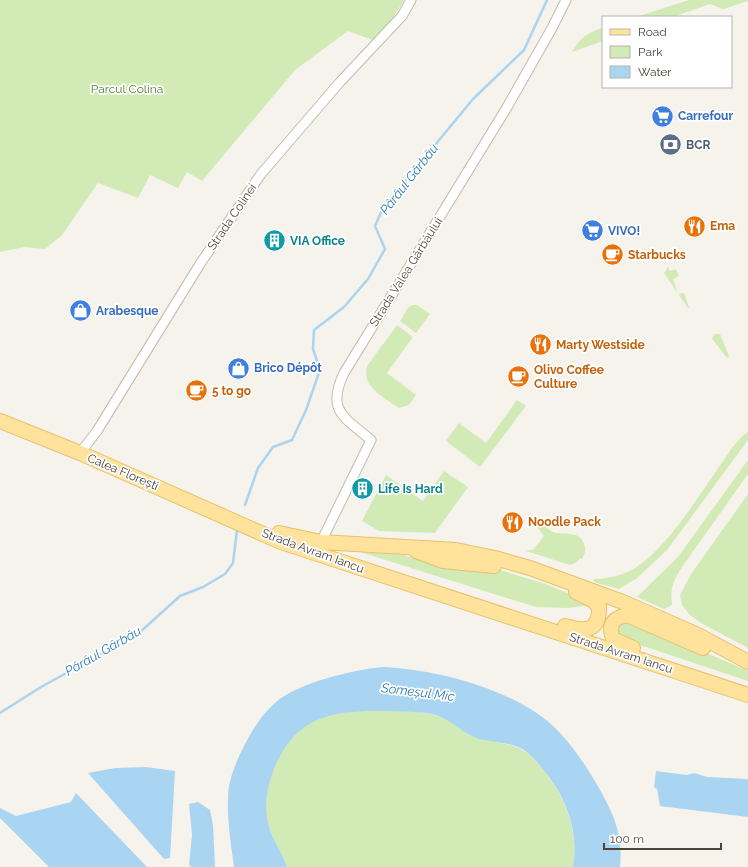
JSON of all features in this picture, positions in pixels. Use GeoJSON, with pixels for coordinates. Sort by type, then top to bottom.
{"type":"FeatureCollection","features":[{"type":"Feature","properties":{"kind":"main road","name":"Calea Florești"},"geometry":{"type":"LineString","coordinates":[[0,421],[80,453],[239,522]]}},
{"type":"Feature","properties":{"kind":"main road","name":"Strada Avram Iancu"},"geometry":{"type":"LineString","coordinates":[[239,522],[321,542],[456,550],[530,568],[623,602],[698,635],[748,662]]}},
{"type":"Feature","properties":{"kind":"main road","name":"Strada Avram Iancu"},"geometry":{"type":"LineString","coordinates":[[239,522],[298,548],[748,695]]}},
{"type":"Feature","properties":{"kind":"main road"},"geometry":{"type":"LineString","coordinates":[[403,546],[443,561],[493,566],[523,573],[574,591],[592,600],[599,606],[599,614],[596,624],[589,629],[581,630],[554,622],[521,620]]}},
{"type":"Feature","properties":{"kind":"main road"},"geometry":{"type":"LineString","coordinates":[[748,666],[739,664],[627,615],[618,617],[612,623],[611,631],[613,639],[621,644],[737,682],[748,688]]}},
{"type":"Feature","properties":{"kind":"street","name":"Strada Colinei"},"geometry":{"type":"LineString","coordinates":[[80,453],[100,426],[200,264],[261,174],[340,82],[402,16],[411,0]]}},
{"type":"Feature","properties":{"kind":"street","name":"Strada Valea Gârbăului"},"geometry":{"type":"LineString","coordinates":[[321,542],[371,440],[344,417],[339,409],[336,400],[338,387],[344,373],[506,109],[552,28],[566,0]]}},
{"type":"Feature","properties":{"kind":"green space","name":"Parcul Colina"},"geometry":{"type":"Polygon","coordinates":[[[0,0],[404,0],[378,42],[348,31],[295,70],[202,181],[187,172],[178,188],[150,175],[138,198],[98,183],[62,235],[45,249],[24,247],[0,252],[0,0]]]}},
{"type":"Feature","properties":{"kind":"green space"},"geometry":{"type":"Polygon","coordinates":[[[689,0],[748,0],[723,9],[710,4],[676,16],[639,16],[689,0]]]}},
{"type":"Feature","properties":{"kind":"green space"},"geometry":{"type":"Polygon","coordinates":[[[602,28],[602,41],[572,52],[585,36],[593,31],[602,28]]]}},
{"type":"Feature","properties":{"kind":"green space"},"geometry":{"type":"Polygon","coordinates":[[[668,267],[670,271],[676,269],[679,276],[673,279],[678,293],[664,273],[668,267]]]}},
{"type":"Feature","properties":{"kind":"green space"},"geometry":{"type":"Polygon","coordinates":[[[684,293],[689,308],[688,308],[678,294],[684,293]]]}},
{"type":"Feature","properties":{"kind":"green space"},"geometry":{"type":"Polygon","coordinates":[[[412,305],[417,305],[430,314],[416,333],[400,321],[408,308],[412,305]]]}},
{"type":"Feature","properties":{"kind":"green space"},"geometry":{"type":"Polygon","coordinates":[[[397,325],[413,337],[387,373],[416,395],[409,405],[399,408],[381,396],[371,386],[366,373],[367,366],[397,325]]]}},
{"type":"Feature","properties":{"kind":"green space"},"geometry":{"type":"Polygon","coordinates":[[[715,334],[720,334],[729,356],[727,358],[712,338],[715,334]]]}},
{"type":"Feature","properties":{"kind":"green space"},"geometry":{"type":"Polygon","coordinates":[[[517,400],[526,406],[480,467],[446,441],[459,423],[486,443],[517,400]]]}},
{"type":"Feature","properties":{"kind":"green space"},"geometry":{"type":"Polygon","coordinates":[[[748,432],[748,440],[667,550],[636,579],[619,589],[594,582],[593,579],[609,578],[625,573],[638,566],[651,556],[677,527],[736,443],[748,432]]]}},
{"type":"Feature","properties":{"kind":"green space"},"geometry":{"type":"Polygon","coordinates":[[[748,460],[748,474],[676,576],[671,594],[672,605],[664,609],[637,597],[678,557],[748,460]]]}},
{"type":"Feature","properties":{"kind":"green space"},"geometry":{"type":"Polygon","coordinates":[[[444,471],[468,487],[435,533],[379,531],[362,521],[386,475],[423,501],[444,471]]]}},
{"type":"Feature","properties":{"kind":"green space"},"geometry":{"type":"Polygon","coordinates":[[[748,494],[748,648],[701,623],[690,615],[682,605],[680,595],[691,574],[748,494]]]}},
{"type":"Feature","properties":{"kind":"green space"},"geometry":{"type":"Polygon","coordinates":[[[541,523],[549,530],[579,536],[582,539],[585,548],[582,559],[580,558],[577,562],[570,565],[526,551],[534,549],[544,536],[537,527],[538,524],[541,523]]]}},
{"type":"Feature","properties":{"kind":"green space"},"geometry":{"type":"Polygon","coordinates":[[[360,552],[403,555],[420,560],[500,570],[546,584],[589,602],[592,605],[568,608],[536,607],[360,552]]]}},
{"type":"Feature","properties":{"kind":"green space"},"geometry":{"type":"Polygon","coordinates":[[[629,619],[748,671],[748,681],[625,640],[617,635],[616,626],[629,619]]]}},
{"type":"Feature","properties":{"kind":"green space"},"geometry":{"type":"Polygon","coordinates":[[[354,711],[402,711],[430,714],[442,718],[482,738],[511,745],[526,752],[552,782],[559,793],[569,816],[574,841],[573,867],[287,867],[271,831],[265,805],[270,776],[276,762],[293,737],[303,727],[324,716],[354,711]]]}},
{"type":"Feature","properties":{"kind":"water","name":"Someșul Mic"},"geometry":{"type":"Polygon","coordinates":[[[382,667],[428,672],[477,685],[524,705],[544,718],[566,739],[591,775],[610,809],[619,836],[621,856],[620,867],[573,867],[574,841],[570,816],[560,793],[553,782],[535,760],[524,750],[512,745],[474,737],[449,721],[432,714],[369,711],[336,714],[321,718],[296,734],[285,747],[276,764],[271,777],[266,803],[268,824],[287,867],[234,867],[228,815],[229,786],[240,754],[260,720],[276,702],[298,689],[326,678],[382,667]]]}},
{"type":"Feature","properties":{"kind":"water"},"geometry":{"type":"Polygon","coordinates":[[[146,767],[175,771],[170,858],[164,859],[88,773],[115,768],[146,767]]]}},
{"type":"Feature","properties":{"kind":"water"},"geometry":{"type":"Polygon","coordinates":[[[656,771],[687,775],[694,773],[707,777],[748,779],[748,817],[660,806],[657,789],[654,787],[656,771]]]}},
{"type":"Feature","properties":{"kind":"water"},"geometry":{"type":"Polygon","coordinates":[[[76,793],[147,867],[49,867],[0,818],[0,808],[16,816],[71,802],[76,793]]]}},
{"type":"Feature","properties":{"kind":"water"},"geometry":{"type":"Polygon","coordinates":[[[198,802],[210,810],[213,825],[215,867],[192,867],[189,865],[192,835],[189,804],[198,802]]]}},
{"type":"Feature","properties":{"kind":"waterway","name":"Pârâul Gârbău"},"geometry":{"type":"LineString","coordinates":[[245,505],[258,468],[273,447],[292,440],[306,410],[320,370],[313,349],[314,330],[344,307],[368,279],[385,249],[375,226],[383,208],[473,99],[524,50],[547,0]]}},
{"type":"Feature","properties":{"kind":"waterway","name":"Pârâul Gârbău"},"geometry":{"type":"LineString","coordinates":[[0,713],[41,687],[139,633],[180,596],[203,587],[225,574],[233,563],[237,530]]}},
{"type":"Feature","properties":{"kind":"place","name":"Carrefour"},"geometry":{"type":"Point","coordinates":[662,116]}},
{"type":"Feature","properties":{"kind":"place","name":"BCR"},"geometry":{"type":"Point","coordinates":[671,145]}},
{"type":"Feature","properties":{"kind":"place","name":"Ema"},"geometry":{"type":"Point","coordinates":[694,226]}},
{"type":"Feature","properties":{"kind":"place","name":"VIVO!"},"geometry":{"type":"Point","coordinates":[593,231]}},
{"type":"Feature","properties":{"kind":"place","name":"VIA Office"},"geometry":{"type":"Point","coordinates":[274,241]}},
{"type":"Feature","properties":{"kind":"place","name":"Starbucks"},"geometry":{"type":"Point","coordinates":[612,255]}},
{"type":"Feature","properties":{"kind":"place","name":"Arabesque"},"geometry":{"type":"Point","coordinates":[81,311]}},
{"type":"Feature","properties":{"kind":"place","name":"Marty Westside"},"geometry":{"type":"Point","coordinates":[541,345]}},
{"type":"Feature","properties":{"kind":"place","name":"Brico Dépôt"},"geometry":{"type":"Point","coordinates":[238,368]}},
{"type":"Feature","properties":{"kind":"place","name":"Olivo Coffee Culture"},"geometry":{"type":"Point","coordinates":[518,377]}},
{"type":"Feature","properties":{"kind":"place","name":"5 to go"},"geometry":{"type":"Point","coordinates":[196,391]}},
{"type":"Feature","properties":{"kind":"place","name":"Life Is Hard"},"geometry":{"type":"Point","coordinates":[363,489]}},
{"type":"Feature","properties":{"kind":"place","name":"Noodle Pack"},"geometry":{"type":"Point","coordinates":[513,522]}}]}
